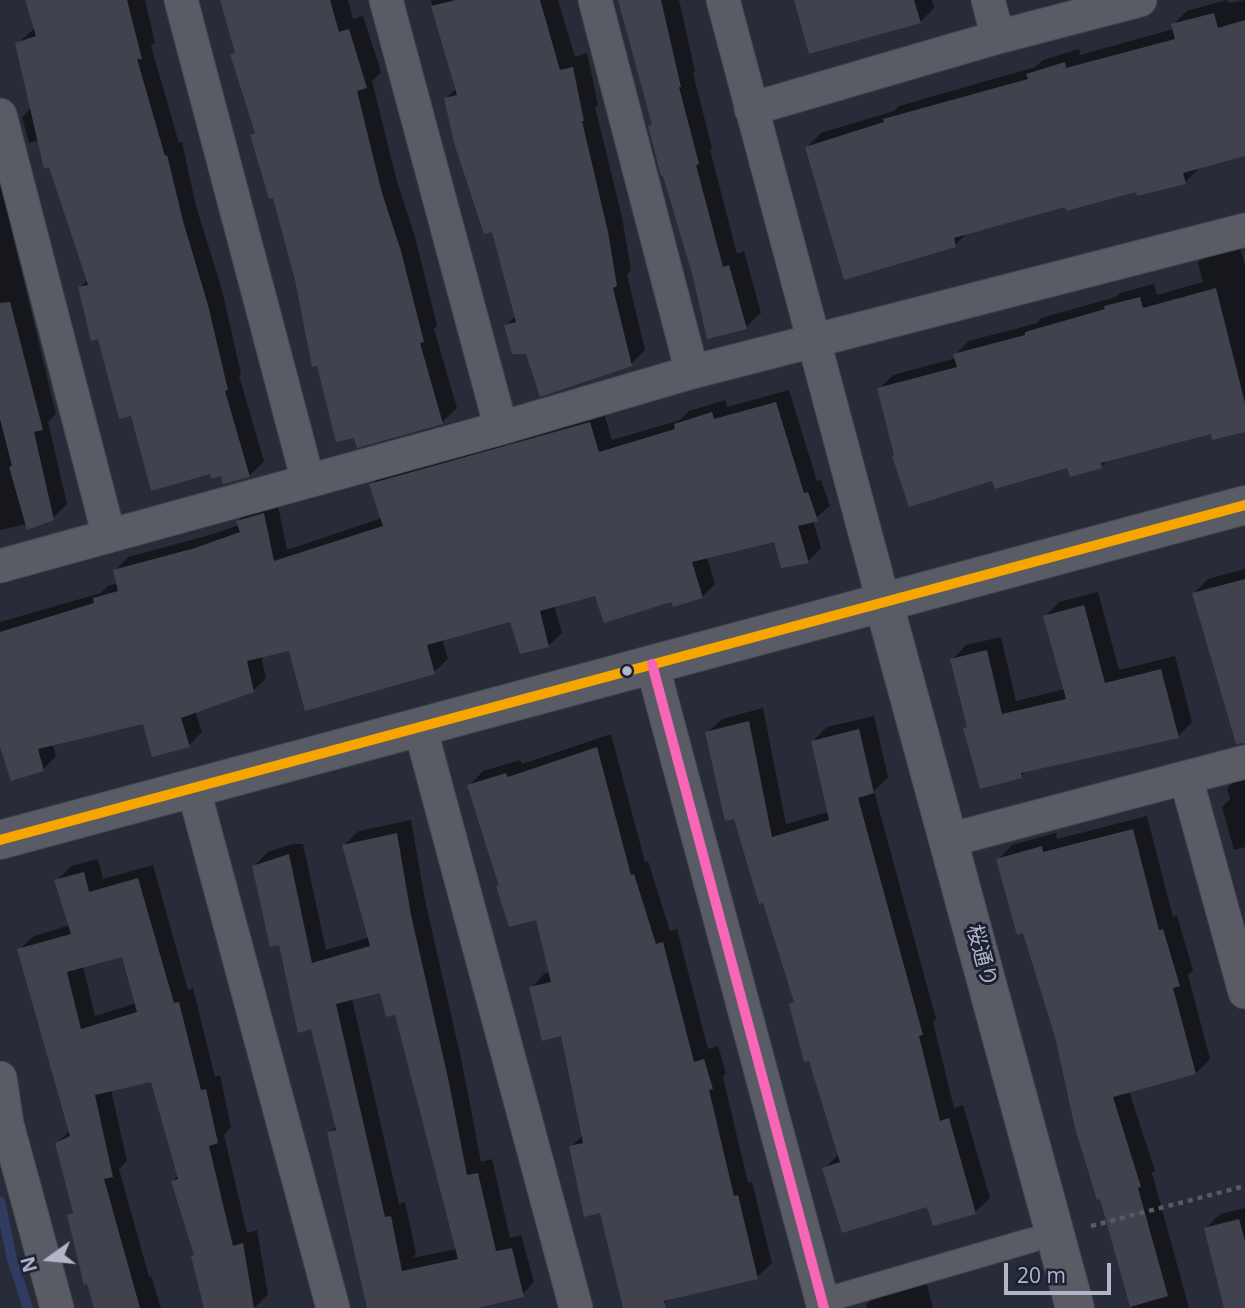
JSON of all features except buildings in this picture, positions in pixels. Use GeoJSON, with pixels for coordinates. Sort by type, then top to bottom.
{"type":"FeatureCollection","features":[{"type":"Feature","properties":{"kind":"street"},"geometry":{"type":"LineString","coordinates":[[181,0],[308,481]]}},
{"type":"Feature","properties":{"kind":"street"},"geometry":{"type":"LineString","coordinates":[[386,0],[501,428]]}},
{"type":"Feature","properties":{"kind":"street"},"geometry":{"type":"LineString","coordinates":[[595,0],[692,372]]}},
{"type":"Feature","properties":{"kind":"street"},"geometry":{"type":"LineString","coordinates":[[723,0],[884,604]]}},
{"type":"Feature","properties":{"kind":"street"},"geometry":{"type":"LineString","coordinates":[[988,0],[998,37]]}},
{"type":"Feature","properties":{"kind":"street"},"geometry":{"type":"LineString","coordinates":[[751,109],[1122,2]]}},
{"type":"Feature","properties":{"kind":"street"},"geometry":{"type":"LineString","coordinates":[[0,115],[109,536]]}},
{"type":"Feature","properties":{"kind":"street"},"geometry":{"type":"LineString","coordinates":[[0,566],[501,428],[692,372],[1245,230]]}},
{"type":"Feature","properties":{"kind":"street"},"geometry":{"type":"LineString","coordinates":[[0,841],[1245,505]]}},
{"type":"Feature","properties":{"kind":"street","name":"桜通り"},"geometry":{"type":"LineString","coordinates":[[884,604],[1075,1308]]}},
{"type":"Feature","properties":{"kind":"street"},"geometry":{"type":"LineString","coordinates":[[652,664],[814,1306],[1032,1240]]}},
{"type":"Feature","properties":{"kind":"street"},"geometry":{"type":"LineString","coordinates":[[420,727],[576,1308]]}},
{"type":"Feature","properties":{"kind":"street"},"geometry":{"type":"LineString","coordinates":[[949,840],[1245,762]]}},
{"type":"Feature","properties":{"kind":"street"},"geometry":{"type":"LineString","coordinates":[[1186,778],[1243,980]]}},
{"type":"Feature","properties":{"kind":"street"},"geometry":{"type":"LineString","coordinates":[[193,787],[333,1308]]}},
{"type":"Feature","properties":{"kind":"street"},"geometry":{"type":"LineString","coordinates":[[0,1078],[7,1124],[57,1308]]}},
{"type":"Feature","properties":{"kind":"path"},"geometry":{"type":"LineString","coordinates":[[1083,1228],[1245,1186]]}},
{"type":"Feature","properties":{"kind":"waterway"},"geometry":{"type":"LineString","coordinates":[[0,1201],[12,1259],[28,1308]]}},
{"type":"Feature","properties":{"kind":"transit line"},"geometry":{"type":"LineString","coordinates":[[0,840],[1245,505]]}},
{"type":"Feature","properties":{"kind":"transit line"},"geometry":{"type":"LineString","coordinates":[[652,664],[824,1308]]}}]}
